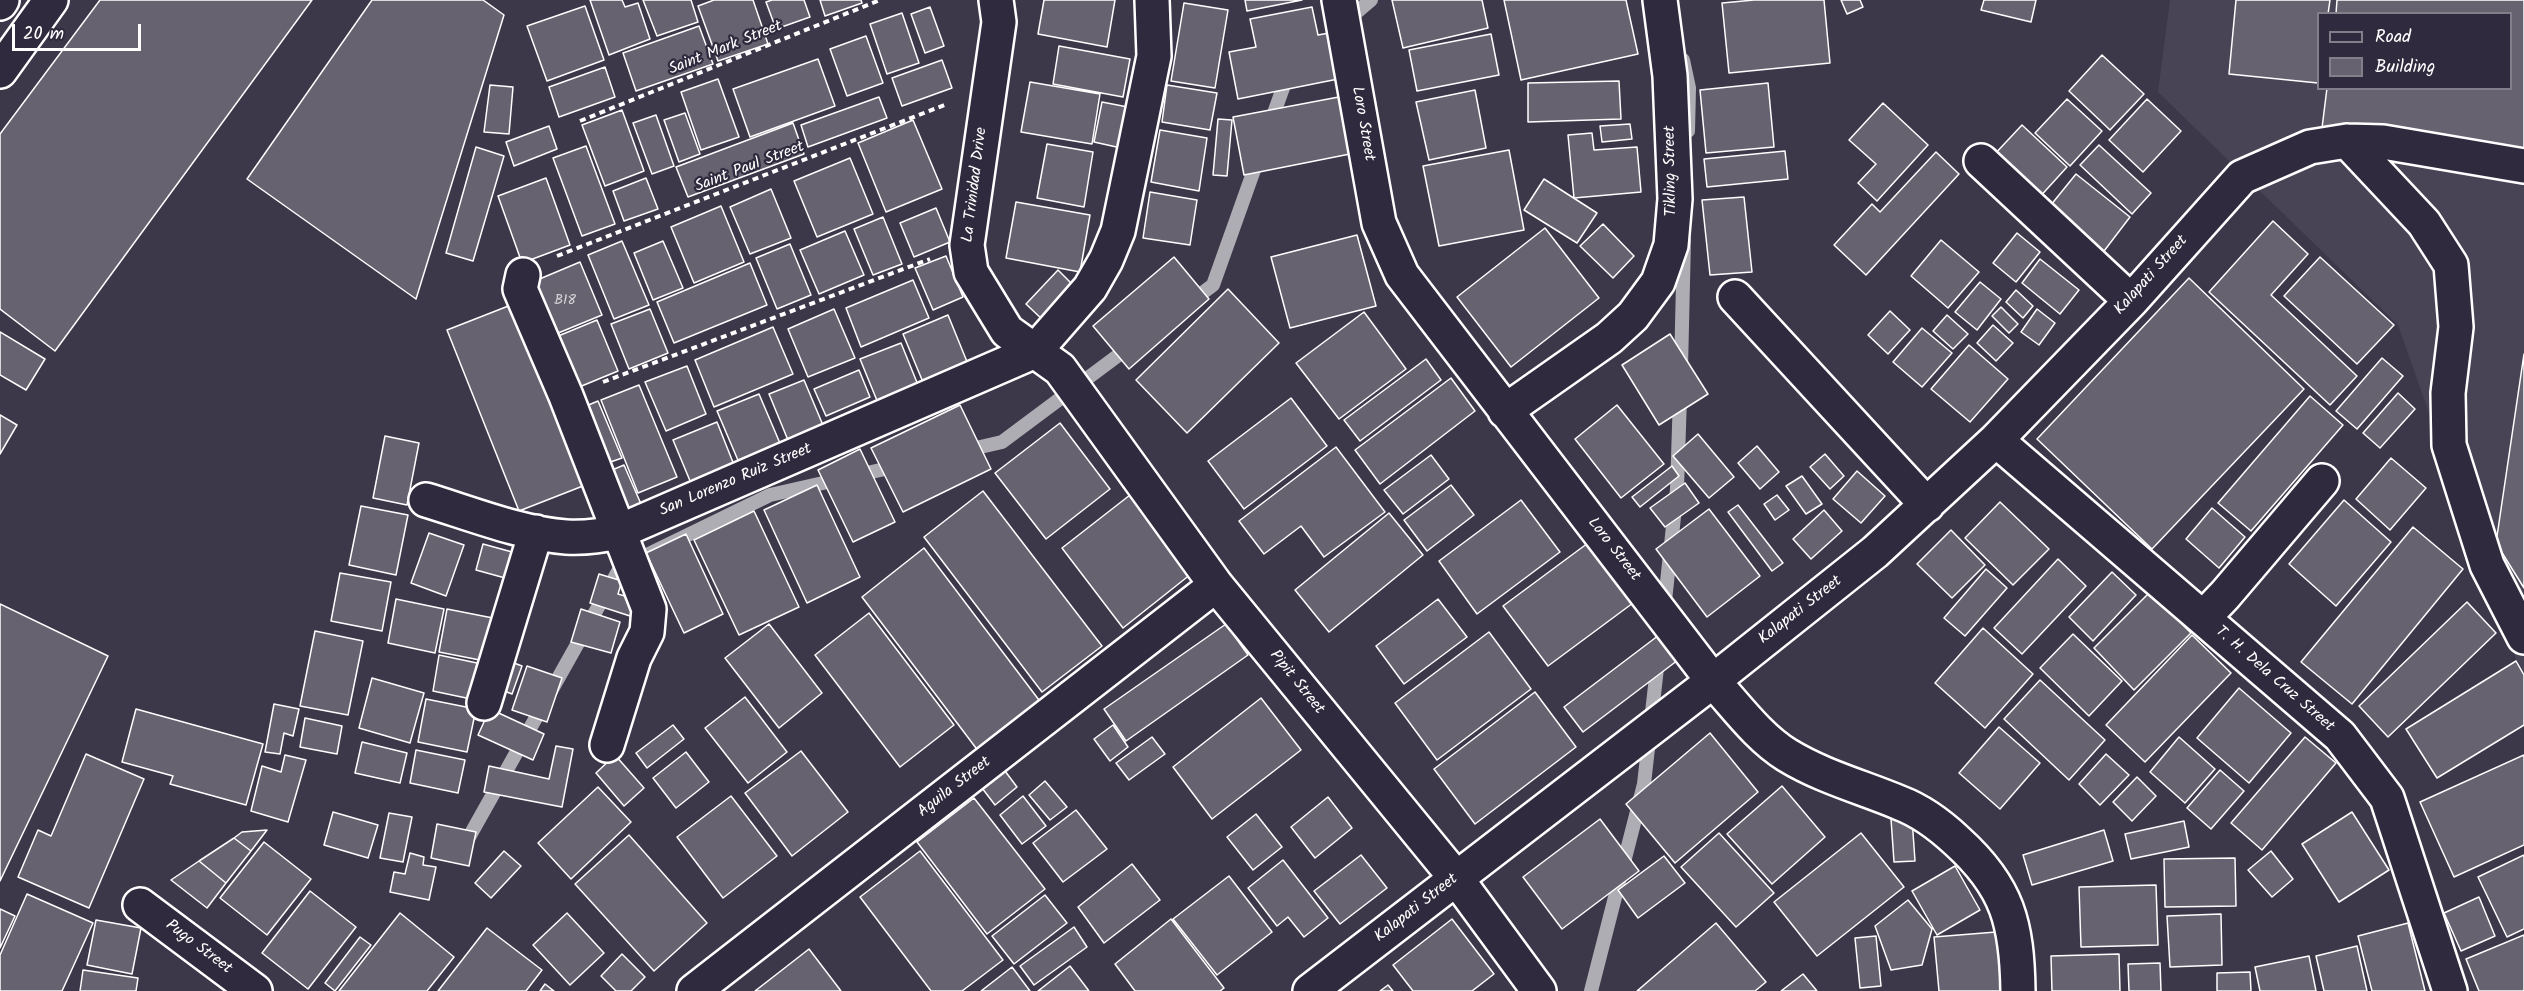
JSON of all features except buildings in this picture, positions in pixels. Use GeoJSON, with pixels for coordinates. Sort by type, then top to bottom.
{"type":"FeatureCollection","features":[{"type":"Feature","properties":{"kind":"street"},"geometry":{"type":"LineString","coordinates":[[0,71],[51,0]]}},
{"type":"Feature","properties":{"kind":"street","name":"La Trinidad Drive"},"geometry":{"type":"LineString","coordinates":[[996,0],[999,22],[967,245],[971,272],[1007,332],[1048,360]]}},
{"type":"Feature","properties":{"kind":"street"},"geometry":{"type":"LineString","coordinates":[[1048,360],[1106,260],[1118,231],[1154,56],[1152,0]]}},
{"type":"Feature","properties":{"kind":"street","name":"Loro Street"},"geometry":{"type":"LineString","coordinates":[[1339,0],[1379,223],[1402,275],[1713,681],[1756,730],[1785,754],[1817,771],[1902,804],[1947,832],[1989,874],[2004,898],[2014,938],[2018,991]]}},
{"type":"Feature","properties":{"kind":"street","name":"Tikling Street"},"geometry":{"type":"LineString","coordinates":[[1505,411],[1609,338],[1633,316],[1658,282],[1671,245],[1676,200],[1670,76],[1660,0]]}},
{"type":"Feature","properties":{"kind":"street"},"geometry":{"type":"LineString","coordinates":[[2347,141],[2383,142],[2524,166]]}},
{"type":"Feature","properties":{"kind":"street"},"geometry":{"type":"LineString","coordinates":[[2347,141],[2424,223],[2451,266],[2456,327],[2448,393],[2449,445],[2487,565],[2524,637]]}},
{"type":"Feature","properties":{"kind":"street","name":"Kalapati Street"},"geometry":{"type":"LineString","coordinates":[[1310,991],[1713,681],[1875,552],[1996,440],[2131,301],[2242,177],[2310,147],[2347,141]]}},
{"type":"Feature","properties":{"kind":"street"},"geometry":{"type":"LineString","coordinates":[[1981,161],[2131,301]]}},
{"type":"Feature","properties":{"kind":"street"},"geometry":{"type":"LineString","coordinates":[[523,275],[520,289],[566,396],[645,597],[650,620],[634,658],[607,745]]}},
{"type":"Feature","properties":{"kind":"street"},"geometry":{"type":"LineString","coordinates":[[1735,297],[1927,505]]}},
{"type":"Feature","properties":{"kind":"street","name":"San Lorenzo Ruiz Street"},"geometry":{"type":"LineString","coordinates":[[426,500],[536,532],[567,537],[597,536],[618,532],[1048,360]]}},
{"type":"Feature","properties":{"kind":"street","name":"Pipit Street"},"geometry":{"type":"LineString","coordinates":[[1048,360],[1216,585],[1456,878],[1539,991]]}},
{"type":"Feature","properties":{"kind":"street","name":"T. H. Dela Cruz Street"},"geometry":{"type":"LineString","coordinates":[[1996,440],[2340,736],[2387,798],[2450,991]]}},
{"type":"Feature","properties":{"kind":"street"},"geometry":{"type":"LineString","coordinates":[[2203,618],[2322,481]]}},
{"type":"Feature","properties":{"kind":"street"},"geometry":{"type":"LineString","coordinates":[[484,703],[536,532]]}},
{"type":"Feature","properties":{"kind":"street","name":"Aguila Street"},"geometry":{"type":"LineString","coordinates":[[694,991],[1216,585]]}},
{"type":"Feature","properties":{"kind":"street","name":"Pugo Street"},"geometry":{"type":"LineString","coordinates":[[140,905],[255,991]]}},
{"type":"Feature","properties":{"kind":"path","name":"Saint Mark Street"},"geometry":{"type":"LineString","coordinates":[[580,121],[880,0]]}},
{"type":"Feature","properties":{"kind":"path","name":"Saint Paul Street"},"geometry":{"type":"LineString","coordinates":[[523,275],[532,266],[988,88]]}},
{"type":"Feature","properties":{"kind":"path"},"geometry":{"type":"LineString","coordinates":[[566,396],[967,245]]}},
{"type":"Feature","properties":{"kind":"shaded area"},"geometry":{"type":"Polygon","coordinates":[[[2170,0],[2524,0],[2524,682],[2398,325],[2158,92],[2170,0]]]}},
{"type":"Feature","properties":{"kind":"waterway"},"geometry":{"type":"LineString","coordinates":[[1344,23],[1371,0]]}},
{"type":"Feature","properties":{"kind":"waterway"},"geometry":{"type":"LineString","coordinates":[[1683,60],[1689,88],[1688,131]]}},
{"type":"Feature","properties":{"kind":"waterway"},"geometry":{"type":"LineString","coordinates":[[1269,127],[1288,74]]}},
{"type":"Feature","properties":{"kind":"waterway"},"geometry":{"type":"LineString","coordinates":[[1189,303],[1213,285],[1259,156]]}},
{"type":"Feature","properties":{"kind":"waterway"},"geometry":{"type":"LineString","coordinates":[[1681,368],[1684,240]]}},
{"type":"Feature","properties":{"kind":"waterway"},"geometry":{"type":"LineString","coordinates":[[963,451],[1002,442],[1132,345]]}},
{"type":"Feature","properties":{"kind":"waterway"},"geometry":{"type":"LineString","coordinates":[[1664,610],[1677,489],[1680,396]]}},
{"type":"Feature","properties":{"kind":"waterway"},"geometry":{"type":"LineString","coordinates":[[464,846],[620,568],[770,495],[898,466]]}},
{"type":"Feature","properties":{"kind":"waterway"},"geometry":{"type":"LineString","coordinates":[[1591,991],[1644,784],[1658,659]]}}]}
